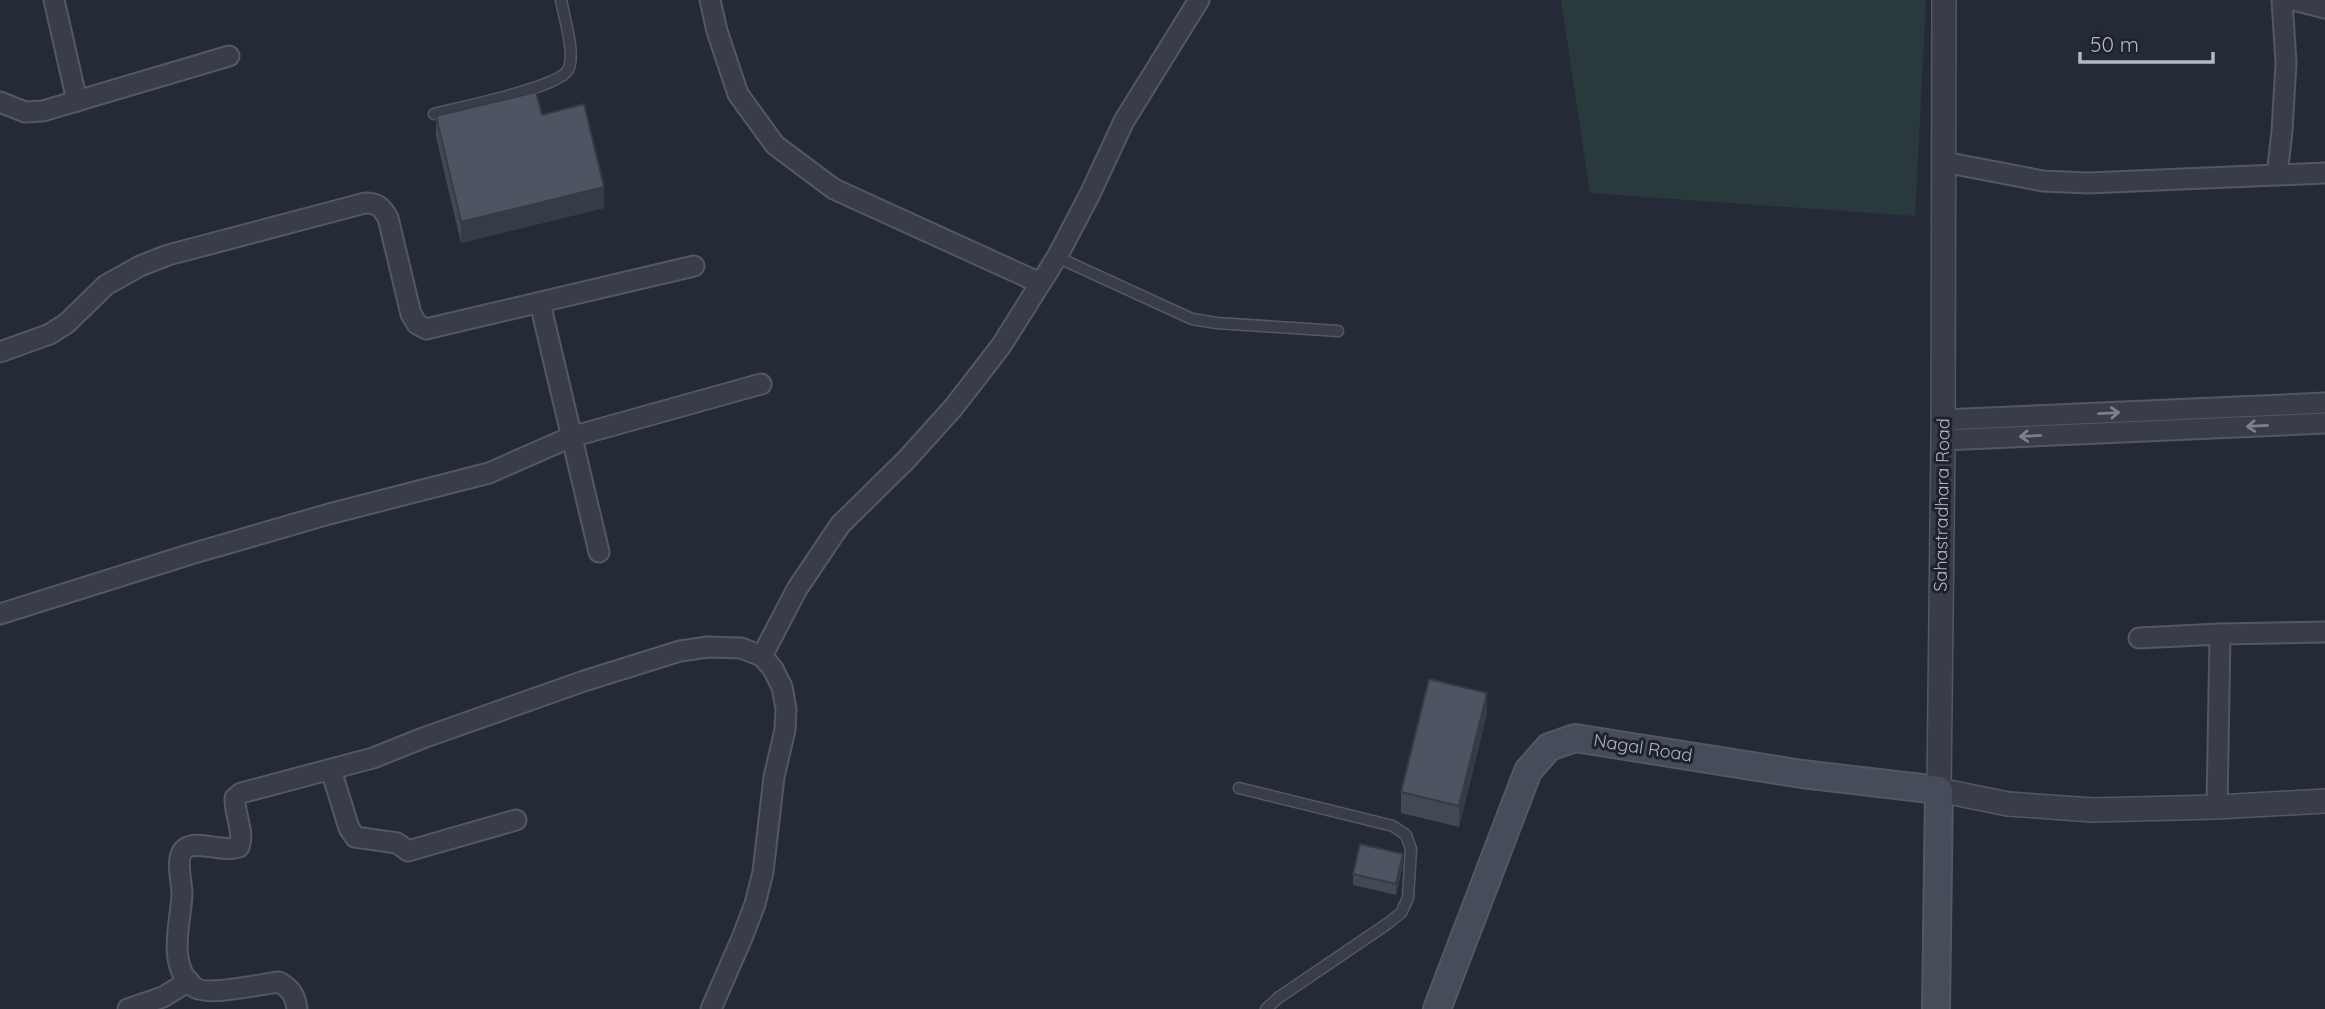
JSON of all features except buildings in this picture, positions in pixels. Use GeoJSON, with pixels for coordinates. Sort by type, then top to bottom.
{"type":"FeatureCollection","features":[{"type":"Feature","properties":{"kind":"main road","name":"Nagal Road"},"geometry":{"type":"LineString","coordinates":[[1437,1009],[1528,771],[1549,747],[1575,737],[1802,774],[1939,789]]}},
{"type":"Feature","properties":{"kind":"main road","name":"Sahastradhara Road"},"geometry":{"type":"LineString","coordinates":[[1936,1009],[1939,789]]}},
{"type":"Feature","properties":{"kind":"street"},"geometry":{"type":"LineString","coordinates":[[54,0],[77,101]]}},
{"type":"Feature","properties":{"kind":"street"},"geometry":{"type":"LineString","coordinates":[[710,0],[717,31],[738,94],[775,145],[834,189],[1040,283]]}},
{"type":"Feature","properties":{"kind":"street"},"geometry":{"type":"LineString","coordinates":[[762,656],[797,589],[840,525],[907,459],[953,408],[1001,346],[1057,257],[1124,121],[1199,0]]}},
{"type":"Feature","properties":{"kind":"street","name":"Sahastradhara Road"},"geometry":{"type":"LineString","coordinates":[[1939,789],[1944,0]]}},
{"type":"Feature","properties":{"kind":"street"},"geometry":{"type":"LineString","coordinates":[[2277,175],[2286,64],[2282,0]]}},
{"type":"Feature","properties":{"kind":"street"},"geometry":{"type":"LineString","coordinates":[[2294,0],[2325,8]]}},
{"type":"Feature","properties":{"kind":"street"},"geometry":{"type":"LineString","coordinates":[[0,102],[25,112],[43,111],[229,56]]}},
{"type":"Feature","properties":{"kind":"street"},"geometry":{"type":"LineString","coordinates":[[1944,162],[2043,181],[2088,183],[2325,173]]}},
{"type":"Feature","properties":{"kind":"street"},"geometry":{"type":"LineString","coordinates":[[0,352],[50,334],[67,323],[106,285],[140,266],[168,255],[365,203],[374,203],[383,209],[388,218],[411,314],[417,324],[426,329],[694,266]]}},
{"type":"Feature","properties":{"kind":"street"},"geometry":{"type":"LineString","coordinates":[[540,303],[600,552]]}},
{"type":"Feature","properties":{"kind":"street"},"geometry":{"type":"LineString","coordinates":[[0,614],[329,514],[489,473],[571,437],[761,384]]}},
{"type":"Feature","properties":{"kind":"street"},"geometry":{"type":"LineString","coordinates":[[1943,430],[2325,403]]}},
{"type":"Feature","properties":{"kind":"street"},"geometry":{"type":"LineString","coordinates":[[1943,430],[2325,423]]}},
{"type":"Feature","properties":{"kind":"street"},"geometry":{"type":"LineString","coordinates":[[2139,638],[2325,632]]}},
{"type":"Feature","properties":{"kind":"street"},"geometry":{"type":"LineString","coordinates":[[2217,807],[2220,634]]}},
{"type":"Feature","properties":{"kind":"street"},"geometry":{"type":"LineString","coordinates":[[297,1009],[295,997],[289,988],[279,982],[207,991],[194,987],[183,973],[176,942],[182,893],[180,855],[185,848],[194,845],[232,849],[239,847],[242,841],[234,806],[235,798],[241,793],[373,758],[584,681],[680,651],[741,648],[762,656],[773,669],[782,687],[786,709],[785,730],[774,777],[763,872],[755,904],[711,1009]]}},
{"type":"Feature","properties":{"kind":"street"},"geometry":{"type":"LineString","coordinates":[[331,770],[349,828],[355,837],[363,840],[397,843],[408,851],[516,820]]}},
{"type":"Feature","properties":{"kind":"street"},"geometry":{"type":"LineString","coordinates":[[1939,789],[2008,804],[2093,810],[2325,801]]}},
{"type":"Feature","properties":{"kind":"street"},"geometry":{"type":"LineString","coordinates":[[128,1009],[163,997],[189,981]]}},
{"type":"Feature","properties":{"kind":"lane"},"geometry":{"type":"LineString","coordinates":[[434,114],[536,88],[557,80],[568,71],[571,54],[561,0]]}},
{"type":"Feature","properties":{"kind":"lane"},"geometry":{"type":"LineString","coordinates":[[1057,257],[1192,319],[1338,331]]}},
{"type":"Feature","properties":{"kind":"lane"},"geometry":{"type":"LineString","coordinates":[[1239,789],[1392,826],[1406,835],[1411,849],[1408,898],[1401,913],[1265,1009]]}},
{"type":"Feature","properties":{"kind":"shaded area"},"geometry":{"type":"Polygon","coordinates":[[[1561,0],[1926,0],[1915,216],[1590,193],[1561,0]]]}}]}
